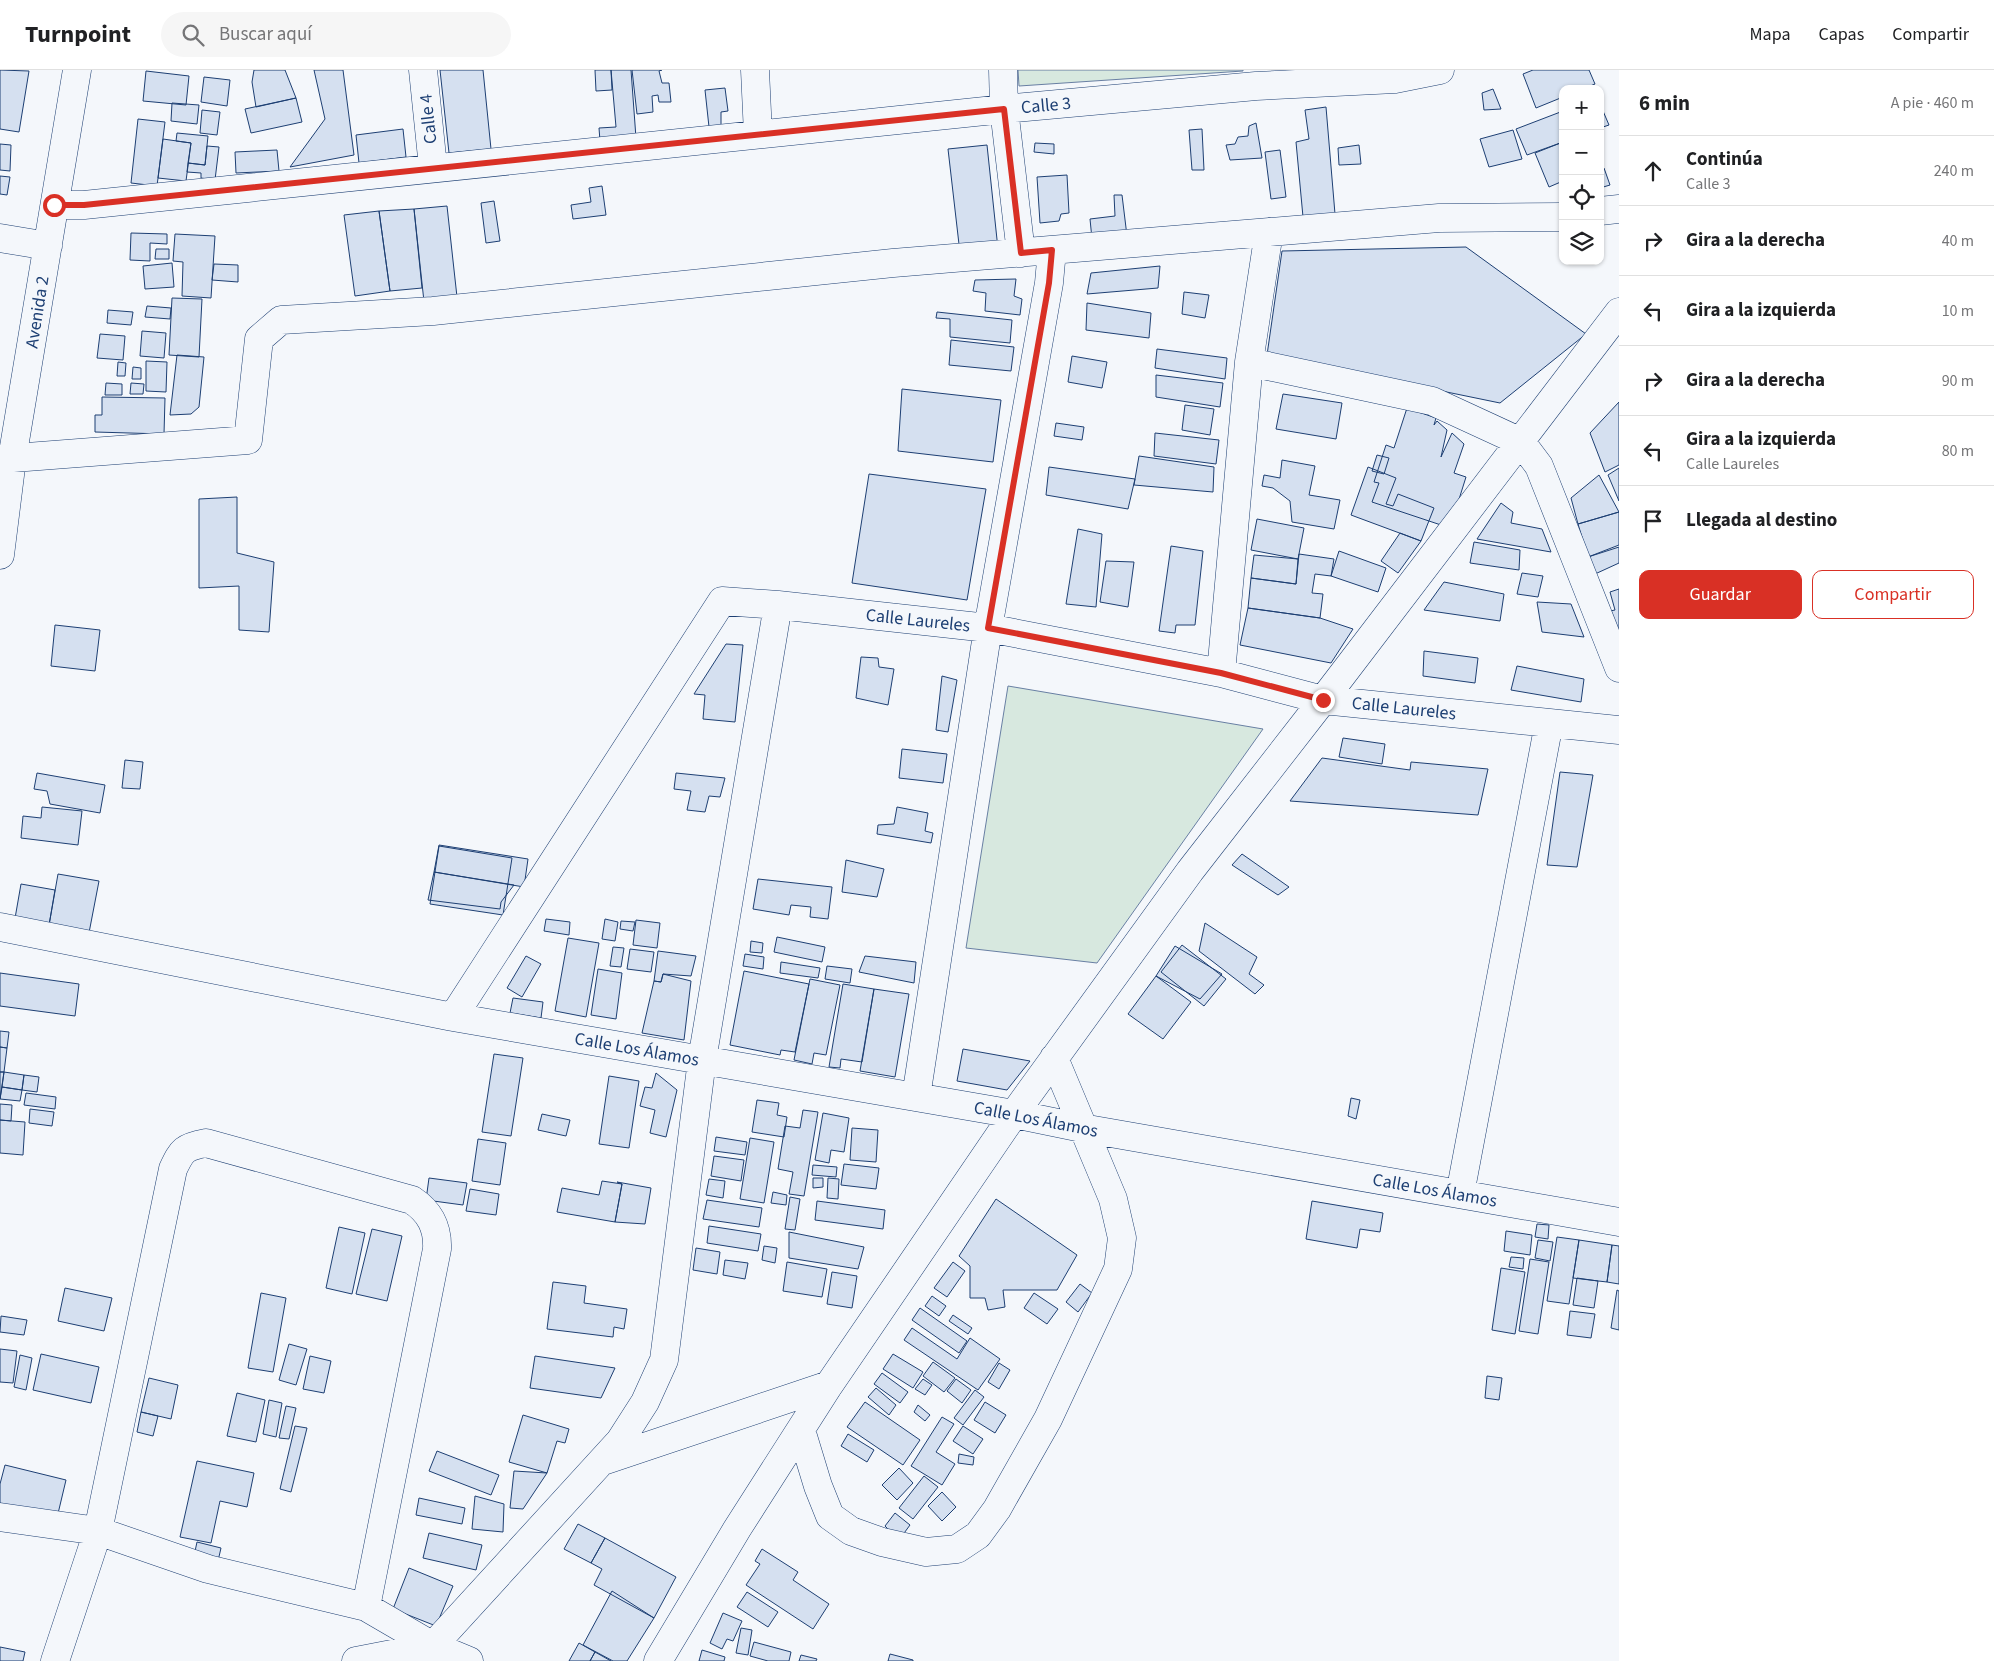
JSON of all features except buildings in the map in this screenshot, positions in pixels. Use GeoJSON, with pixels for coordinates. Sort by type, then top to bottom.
{"type":"FeatureCollection","features":[{"type":"Feature","properties":{"kind":"street","name":"Avenida 2"},"geometry":{"type":"LineString","coordinates":[[0,555],[6,459],[48,246],[77,70]]}},
{"type":"Feature","properties":{"kind":"street","name":"Calle 4"},"geometry":{"type":"LineString","coordinates":[[423,70],[433,167]]}},
{"type":"Feature","properties":{"kind":"street"},"geometry":{"type":"LineString","coordinates":[[755,70],[758,134]]}},
{"type":"Feature","properties":{"kind":"street"},"geometry":{"type":"LineString","coordinates":[[1002,70],[1004,109],[1021,253]]}},
{"type":"Feature","properties":{"kind":"street","name":"Calle 3"},"geometry":{"type":"LineString","coordinates":[[54,205],[84,205],[433,167],[1004,109],[1256,78],[1396,79],[1440,70]]}},
{"type":"Feature","properties":{"kind":"street"},"geometry":{"type":"LineString","coordinates":[[1604,210],[1619,208]]}},
{"type":"Feature","properties":{"kind":"street"},"geometry":{"type":"LineString","coordinates":[[6,459],[248,440],[259,339],[281,320],[433,311],[893,263],[1439,218],[1559,217]]}},
{"type":"Feature","properties":{"kind":"street"},"geometry":{"type":"LineString","coordinates":[[1221,673],[1249,362],[1269,232]]}},
{"type":"Feature","properties":{"kind":"street"},"geometry":{"type":"LineString","coordinates":[[0,238],[48,246]]}},
{"type":"Feature","properties":{"kind":"street"},"geometry":{"type":"LineString","coordinates":[[916,1097],[988,628],[1049,283],[1052,250]]}},
{"type":"Feature","properties":{"kind":"street"},"geometry":{"type":"LineString","coordinates":[[658,1661],[737,1529],[829,1385],[1014,1114],[1190,871],[1619,312]]}},
{"type":"Feature","properties":{"kind":"street"},"geometry":{"type":"LineString","coordinates":[[1249,362],[1432,401],[1521,442],[1539,466],[1619,668]]}},
{"type":"Feature","properties":{"kind":"street","name":"Calle Laureles"},"geometry":{"type":"LineString","coordinates":[[453,1017],[722,601],[778,605],[988,628],[1221,673],[1323,700],[1619,730]]}},
{"type":"Feature","properties":{"kind":"street"},"geometry":{"type":"LineString","coordinates":[[426,1653],[620,1441],[646,1402],[664,1360],[702,1060],[778,605]]}},
{"type":"Feature","properties":{"kind":"street"},"geometry":{"type":"LineString","coordinates":[[1460,1194],[1549,723]]}},
{"type":"Feature","properties":{"kind":"street","name":"Calle Los Álamos"},"geometry":{"type":"LineString","coordinates":[[0,927],[453,1017],[1014,1114],[1082,1128],[1619,1222]]}},
{"type":"Feature","properties":{"kind":"street"},"geometry":{"type":"LineString","coordinates":[[801,1430],[818,1486],[830,1516],[851,1530],[882,1542],[926,1552],[957,1549],[978,1535],[997,1509],[1048,1419],[1118,1269],[1122,1238],[1113,1199],[1054,1058]]}},
{"type":"Feature","properties":{"kind":"street"},"geometry":{"type":"LineString","coordinates":[[55,1661],[98,1531],[172,1170],[181,1152],[189,1146],[206,1143],[412,1200],[428,1214],[436,1231],[437,1249],[366,1607]]}},
{"type":"Feature","properties":{"kind":"street"},"geometry":{"type":"LineString","coordinates":[[602,1462],[829,1385]]}},
{"type":"Feature","properties":{"kind":"street"},"geometry":{"type":"LineString","coordinates":[[0,1517],[98,1531],[208,1569],[366,1607],[426,1653]]}},
{"type":"Feature","properties":{"kind":"street"},"geometry":{"type":"LineString","coordinates":[[356,1661],[426,1653],[470,1661]]}},
{"type":"Feature","properties":{"kind":"shaded area"},"geometry":{"type":"Polygon","coordinates":[[[1018,70],[1243,70],[1243,71],[1019,86],[1018,70]]]}},
{"type":"Feature","properties":{"kind":"shaded area"},"geometry":{"type":"Polygon","coordinates":[[[1008,686],[1263,729],[1097,963],[966,948],[1008,686]]]}},
{"type":"Feature","properties":{"kind":"route"},"geometry":{"type":"LineString","coordinates":[[54,205],[84,205],[433,167],[1004,109],[1021,253],[1052,250],[1049,283],[988,628],[1221,673],[1323,700]]}}]}
